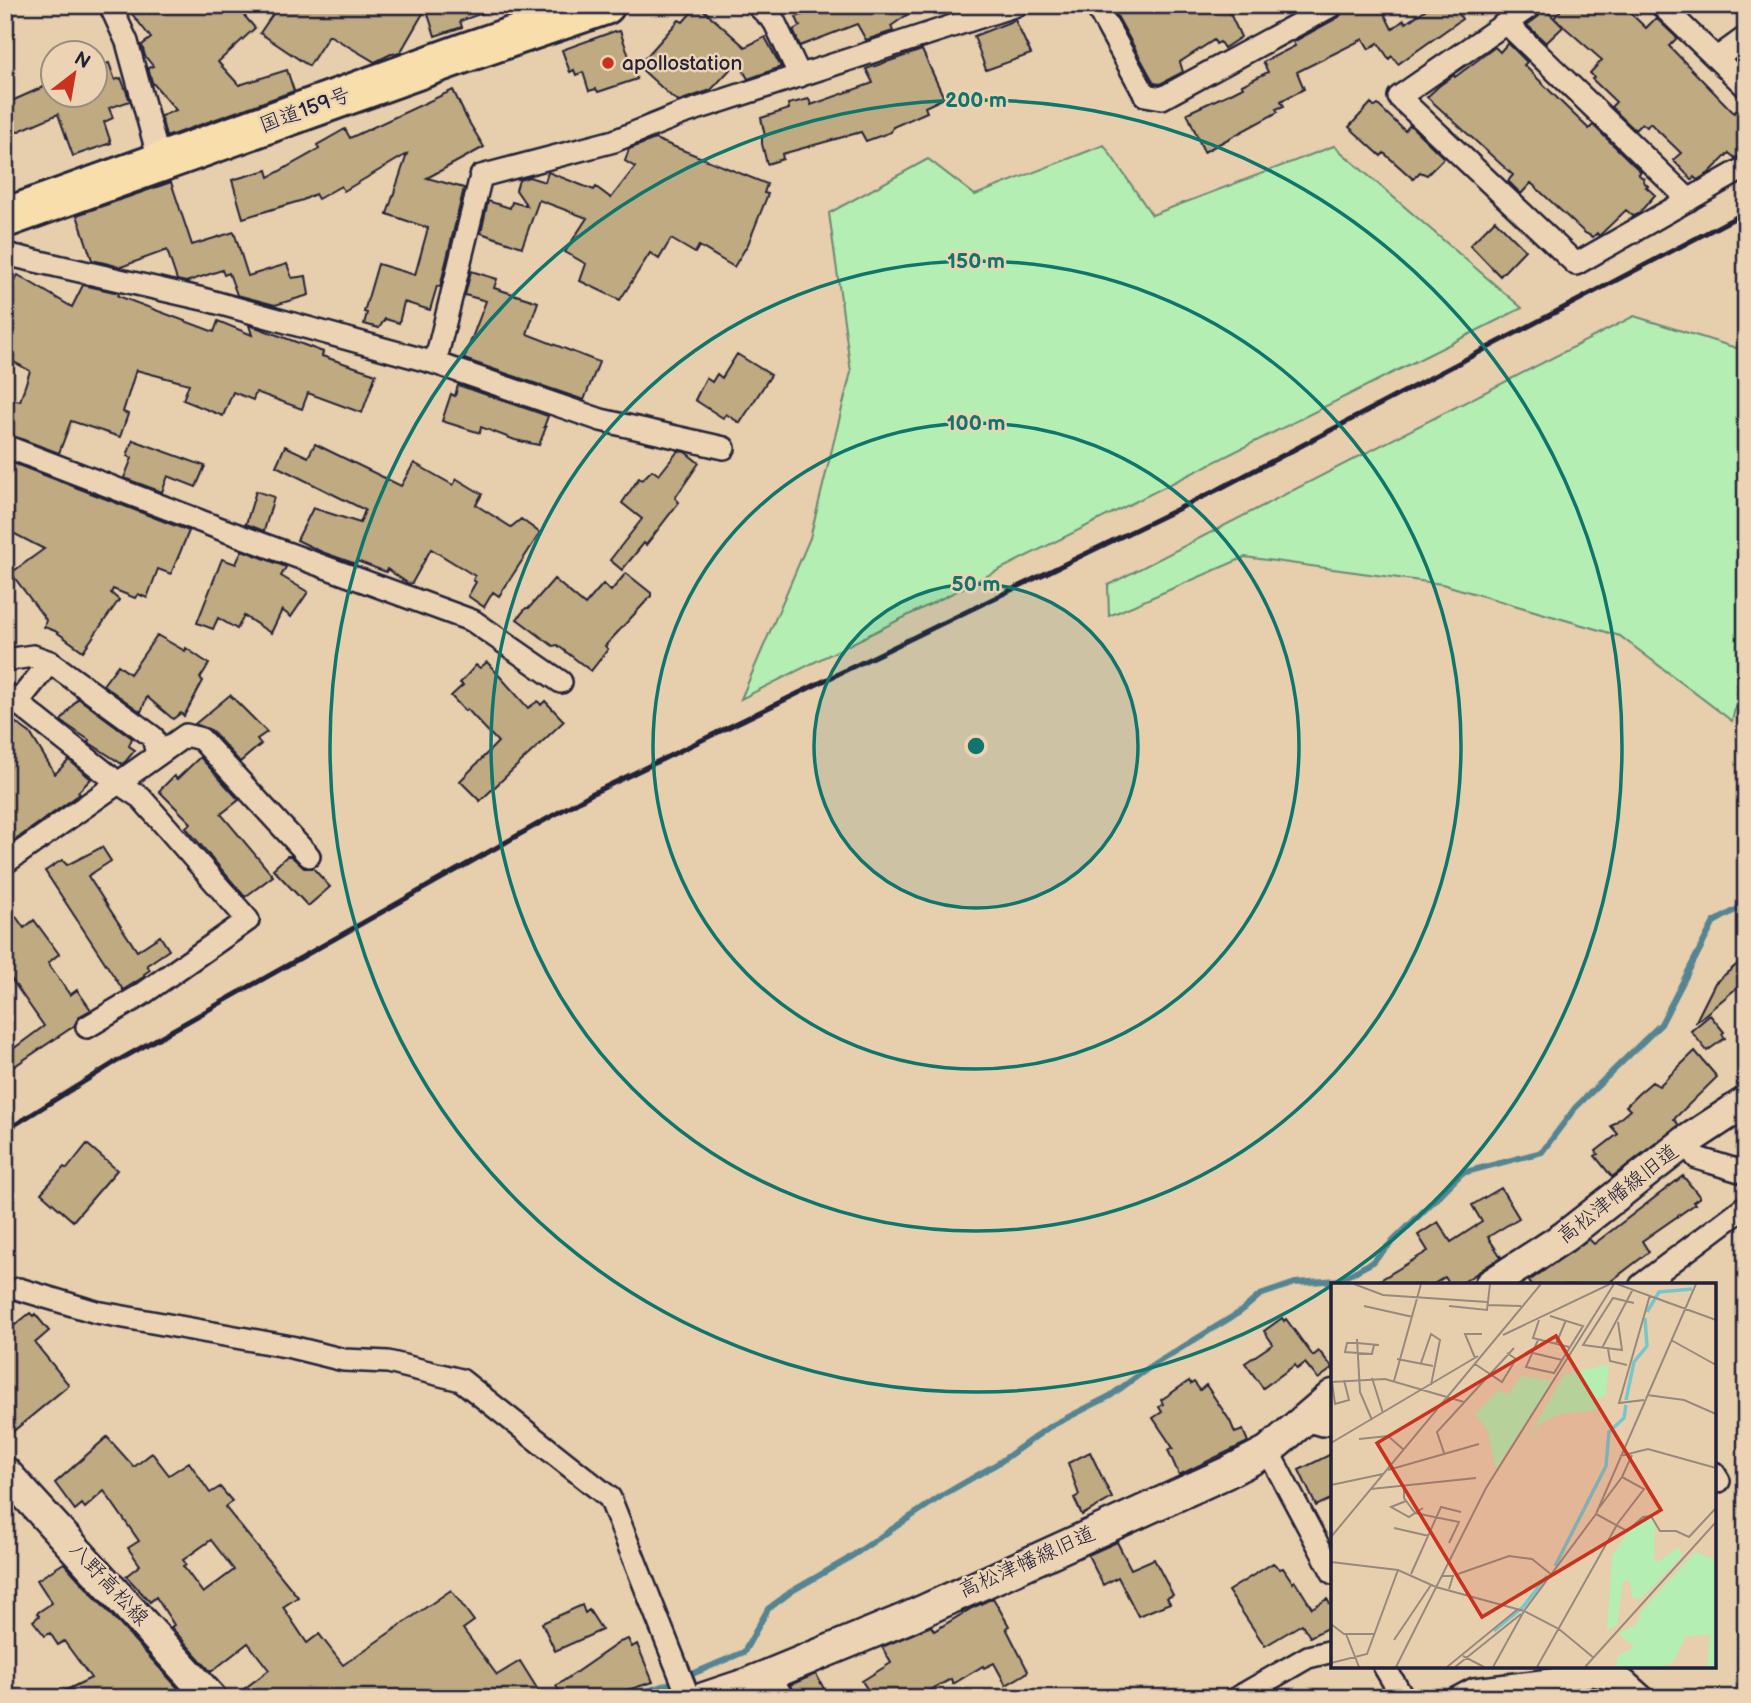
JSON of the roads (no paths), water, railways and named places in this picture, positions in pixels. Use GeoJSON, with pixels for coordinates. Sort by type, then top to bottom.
{"type":"FeatureCollection","features":[{"type":"Feature","properties":{"kind":"highway","name":"国道159号"},"geometry":{"type":"LineString","coordinates":[[5,218],[605,5]]}},
{"type":"Feature","properties":{"kind":"street"},"geometry":{"type":"LineString","coordinates":[[110,5],[127,42],[160,163]]}},
{"type":"Feature","properties":{"kind":"street"},"geometry":{"type":"LineString","coordinates":[[757,5],[774,21],[800,76]]}},
{"type":"Feature","properties":{"kind":"street"},"geometry":{"type":"LineString","coordinates":[[435,363],[481,176],[614,141],[681,114],[1017,5]]}},
{"type":"Feature","properties":{"kind":"street"},"geometry":{"type":"LineString","coordinates":[[1097,5],[1145,95],[1161,99],[1333,5]]}},
{"type":"Feature","properties":{"kind":"street"},"geometry":{"type":"LineString","coordinates":[[1532,5],[1399,97],[1576,264],[1746,167]]}},
{"type":"Feature","properties":{"kind":"street"},"geometry":{"type":"LineString","coordinates":[[1661,5],[1746,87]]}},
{"type":"Feature","properties":{"kind":"street"},"geometry":{"type":"LineString","coordinates":[[1507,23],[1689,200]]}},
{"type":"Feature","properties":{"kind":"street"},"geometry":{"type":"LineString","coordinates":[[1717,58],[1746,37]]}},
{"type":"Feature","properties":{"kind":"street"},"geometry":{"type":"LineString","coordinates":[[5,254],[203,299],[435,363],[601,420],[724,448]]}},
{"type":"Feature","properties":{"kind":"street"},"geometry":{"type":"LineString","coordinates":[[5,446],[473,621],[561,682]]}},
{"type":"Feature","properties":{"kind":"street"},"geometry":{"type":"LineString","coordinates":[[5,660],[33,656],[50,662],[153,737],[157,755]]}},
{"type":"Feature","properties":{"kind":"street"},"geometry":{"type":"LineString","coordinates":[[50,662],[11,698],[141,798],[248,920],[141,995],[87,1027]]}},
{"type":"Feature","properties":{"kind":"street"},"geometry":{"type":"LineString","coordinates":[[5,863],[186,735],[201,739],[309,856]]}},
{"type":"Feature","properties":{"kind":"street","name":"高松津幡線旧道"},"geometry":{"type":"LineString","coordinates":[[1493,1283],[1564,1237],[1685,1142],[1746,1102]]}},
{"type":"Feature","properties":{"kind":"street"},"geometry":{"type":"LineString","coordinates":[[1685,1142],[1697,1158],[1746,1172]]}},
{"type":"Feature","properties":{"kind":"street"},"geometry":{"type":"LineString","coordinates":[[1644,1283],[1746,1206]]}},
{"type":"Feature","properties":{"kind":"street"},"geometry":{"type":"LineString","coordinates":[[19,1289],[96,1311],[291,1347],[344,1360],[388,1362],[461,1380],[610,1498],[677,1665],[693,1696]]}},
{"type":"Feature","properties":{"kind":"street","name":"高松津幡線旧道"},"geometry":{"type":"LineString","coordinates":[[693,1696],[776,1686],[905,1619],[1226,1473],[1319,1420],[1331,1399]]}},
{"type":"Feature","properties":{"kind":"street"},"geometry":{"type":"LineString","coordinates":[[1268,1451],[1331,1569]]}},
{"type":"Feature","properties":{"kind":"street","name":"八野高松線"},"geometry":{"type":"LineString","coordinates":[[5,1472],[211,1698]]}},
{"type":"Feature","properties":{"kind":"street"},"geometry":{"type":"LineString","coordinates":[[1237,1698],[1308,1657],[1331,1651]]}},
{"type":"Feature","properties":{"kind":"street"},"geometry":{"type":"LineString","coordinates":[[1385,1668],[1403,1698]]}},
{"type":"Feature","properties":{"kind":"street"},"geometry":{"type":"LineString","coordinates":[[1457,1698],[1474,1689],[1592,1675],[1625,1681],[1644,1698]]}},
{"type":"Feature","properties":{"kind":"waterway"},"geometry":{"type":"LineString","coordinates":[[626,1698],[671,1683],[744,1652],[768,1609],[792,1591],[846,1560],[943,1495],[1000,1462],[1049,1427],[1110,1396],[1150,1367],[1240,1312],[1260,1295],[1295,1283],[1339,1280],[1371,1263],[1462,1173],[1542,1152],[1575,1108],[1661,1024],[1714,922],[1746,904]]}},
{"type":"Feature","properties":{"kind":"railway"},"geometry":{"type":"LineString","coordinates":[[5,1131],[114,1063],[593,793],[1219,489],[1746,212]]}},
{"type":"Feature","properties":{"kind":"place","name":"apollostation"},"geometry":{"type":"Point","coordinates":[608,63]}}]}
